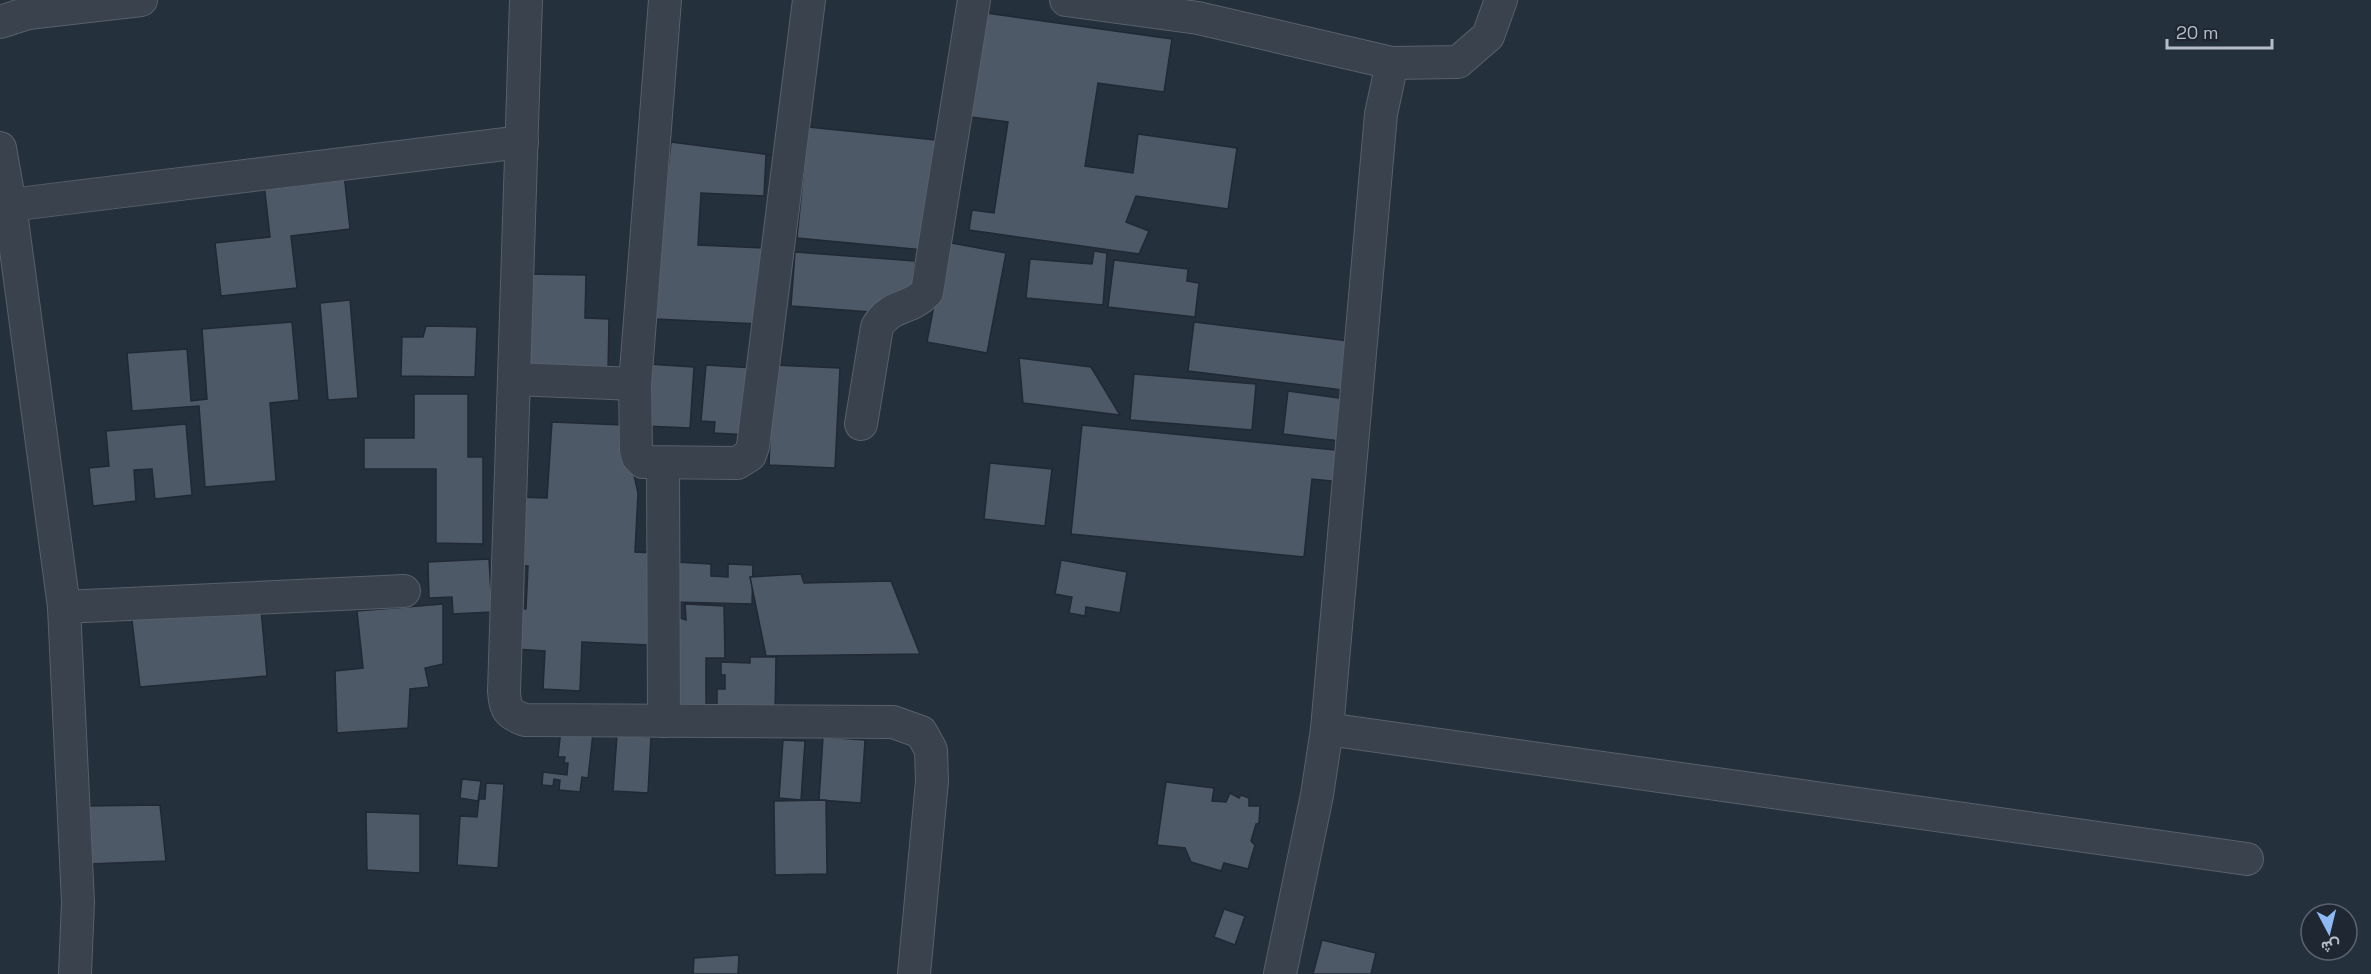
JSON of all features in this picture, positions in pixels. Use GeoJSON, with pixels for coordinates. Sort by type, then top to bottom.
{"type":"FeatureCollection","features":[{"type":"Feature","properties":{"kind":"street"},"geometry":{"type":"LineString","coordinates":[[0,22],[28,13],[141,0]]}},
{"type":"Feature","properties":{"kind":"street"},"geometry":{"type":"LineString","coordinates":[[526,0],[504,679],[505,706],[514,716],[525,720],[893,722],[921,732],[931,750],[932,781],[914,974]]}},
{"type":"Feature","properties":{"kind":"street"},"geometry":{"type":"LineString","coordinates":[[665,0],[635,384],[638,458],[643,462],[663,463],[737,463],[750,455],[753,446],[809,0]]}},
{"type":"Feature","properties":{"kind":"street"},"geometry":{"type":"LineString","coordinates":[[861,424],[877,327],[882,318],[892,310],[918,302],[927,292],[974,0]]}},
{"type":"Feature","properties":{"kind":"street"},"geometry":{"type":"LineString","coordinates":[[1066,0],[1198,18],[1392,63],[1458,62],[1488,36],[1501,0]]}},
{"type":"Feature","properties":{"kind":"street"},"geometry":{"type":"LineString","coordinates":[[1280,974],[1317,795],[1327,729],[1381,114],[1392,63]]}},
{"type":"Feature","properties":{"kind":"street"},"geometry":{"type":"LineString","coordinates":[[10,206],[522,142]]}},
{"type":"Feature","properties":{"kind":"street"},"geometry":{"type":"LineString","coordinates":[[0,148],[10,206],[64,607],[78,902],[75,974]]}},
{"type":"Feature","properties":{"kind":"street"},"geometry":{"type":"LineString","coordinates":[[514,379],[635,384]]}},
{"type":"Feature","properties":{"kind":"street"},"geometry":{"type":"LineString","coordinates":[[663,463],[664,721]]}},
{"type":"Feature","properties":{"kind":"street"},"geometry":{"type":"LineString","coordinates":[[64,607],[404,591]]}},
{"type":"Feature","properties":{"kind":"street"},"geometry":{"type":"LineString","coordinates":[[1327,729],[2247,859]]}},
{"type":"Feature","properties":{"kind":"building"},"geometry":{"type":"Polygon","coordinates":[[[986,13],[1172,39],[1164,92],[1098,83],[1085,166],[1133,173],[1138,134],[1237,148],[1228,209],[1136,196],[1126,222],[1149,231],[1139,254],[969,230],[972,210],[994,213],[1008,122],[971,117],[986,13]]]}},
{"type":"Feature","properties":{"kind":"building"},"geometry":{"type":"Polygon","coordinates":[[[808,127],[936,140],[924,250],[797,238],[808,127]]]}},
{"type":"Feature","properties":{"kind":"building"},"geometry":{"type":"Polygon","coordinates":[[[671,142],[779,156],[766,155],[764,196],[701,193],[698,245],[764,248],[760,324],[655,319],[660,236],[671,142]]]}},
{"type":"Feature","properties":{"kind":"building"},"geometry":{"type":"Polygon","coordinates":[[[344,174],[350,229],[291,236],[297,288],[221,296],[215,243],[270,237],[264,183],[344,174]]]}},
{"type":"Feature","properties":{"kind":"building"},"geometry":{"type":"Polygon","coordinates":[[[946,242],[1006,253],[987,353],[927,342],[946,242]]]}},
{"type":"Feature","properties":{"kind":"building"},"geometry":{"type":"Polygon","coordinates":[[[1094,251],[1107,253],[1103,305],[1026,298],[1030,259],[1092,264],[1094,251]]]}},
{"type":"Feature","properties":{"kind":"building"},"geometry":{"type":"Polygon","coordinates":[[[795,252],[915,261],[911,315],[791,306],[795,252]]]}},
{"type":"Feature","properties":{"kind":"building"},"geometry":{"type":"Polygon","coordinates":[[[1114,260],[1188,269],[1187,281],[1199,283],[1195,317],[1108,307],[1114,260]]]}},
{"type":"Feature","properties":{"kind":"building"},"geometry":{"type":"Polygon","coordinates":[[[527,274],[586,275],[585,318],[609,319],[608,372],[525,370],[527,274]]]}},
{"type":"Feature","properties":{"kind":"building"},"geometry":{"type":"Polygon","coordinates":[[[350,300],[358,398],[328,400],[320,303],[350,300]]]}},
{"type":"Feature","properties":{"kind":"building"},"geometry":{"type":"Polygon","coordinates":[[[292,322],[299,400],[270,403],[276,481],[205,487],[199,406],[132,411],[127,353],[187,349],[191,401],[207,399],[202,329],[292,322]]]}},
{"type":"Feature","properties":{"kind":"building"},"geometry":{"type":"Polygon","coordinates":[[[1194,322],[1349,341],[1343,390],[1188,371],[1194,322]]]}},
{"type":"Feature","properties":{"kind":"building"},"geometry":{"type":"Polygon","coordinates":[[[426,326],[477,327],[475,377],[401,376],[402,337],[423,337],[426,326]]]}},
{"type":"Feature","properties":{"kind":"building"},"geometry":{"type":"Polygon","coordinates":[[[1019,358],[1091,367],[1120,415],[1023,403],[1019,358]]]}},
{"type":"Feature","properties":{"kind":"building"},"geometry":{"type":"Polygon","coordinates":[[[648,364],[694,367],[690,428],[645,426],[648,364]]]}},
{"type":"Feature","properties":{"kind":"building"},"geometry":{"type":"Polygon","coordinates":[[[706,365],[754,368],[750,435],[714,433],[715,422],[701,421],[706,365]]]}},
{"type":"Feature","properties":{"kind":"building"},"geometry":{"type":"Polygon","coordinates":[[[773,365],[840,368],[835,468],[769,465],[773,365]]]}},
{"type":"Feature","properties":{"kind":"building"},"geometry":{"type":"Polygon","coordinates":[[[1134,374],[1256,384],[1252,430],[1130,420],[1134,374]]]}},
{"type":"Feature","properties":{"kind":"building"},"geometry":{"type":"Polygon","coordinates":[[[1288,391],[1346,399],[1340,441],[1283,434],[1288,391]]]}},
{"type":"Feature","properties":{"kind":"building"},"geometry":{"type":"Polygon","coordinates":[[[414,394],[468,394],[468,457],[483,457],[483,544],[436,543],[436,469],[364,469],[364,438],[414,438],[414,394]]]}},
{"type":"Feature","properties":{"kind":"building"},"geometry":{"type":"Polygon","coordinates":[[[552,422],[623,425],[638,493],[635,552],[654,553],[649,645],[582,642],[580,691],[543,689],[545,651],[515,649],[517,608],[526,609],[528,566],[513,565],[516,497],[547,498],[552,422]]]}},
{"type":"Feature","properties":{"kind":"building"},"geometry":{"type":"Polygon","coordinates":[[[186,424],[192,495],[155,499],[152,469],[134,470],[136,501],[93,506],[89,468],[109,466],[106,431],[186,424]]]}},
{"type":"Feature","properties":{"kind":"building"},"geometry":{"type":"Polygon","coordinates":[[[1082,425],[1345,451],[1342,482],[1312,479],[1304,557],[1071,534],[1082,425]]]}},
{"type":"Feature","properties":{"kind":"building"},"geometry":{"type":"Polygon","coordinates":[[[990,463],[1052,469],[1045,526],[984,519],[990,463]]]}},
{"type":"Feature","properties":{"kind":"building"},"geometry":{"type":"Polygon","coordinates":[[[489,559],[492,612],[453,614],[452,597],[429,598],[428,562],[489,559]]]}},
{"type":"Feature","properties":{"kind":"building"},"geometry":{"type":"Polygon","coordinates":[[[1061,560],[1127,572],[1120,613],[1086,607],[1085,616],[1069,613],[1072,597],[1055,594],[1061,560]]]}},
{"type":"Feature","properties":{"kind":"building"},"geometry":{"type":"Polygon","coordinates":[[[675,562],[711,564],[711,576],[728,577],[728,564],[753,565],[752,604],[673,602],[675,562]]]}},
{"type":"Feature","properties":{"kind":"building"},"geometry":{"type":"Polygon","coordinates":[[[801,574],[804,583],[891,581],[920,654],[766,656],[750,577],[801,574]]]}},
{"type":"Feature","properties":{"kind":"building"},"geometry":{"type":"Polygon","coordinates":[[[260,598],[267,676],[140,687],[130,604],[260,598]]]}},
{"type":"Feature","properties":{"kind":"building"},"geometry":{"type":"Polygon","coordinates":[[[443,604],[443,664],[425,668],[429,687],[410,689],[408,728],[337,733],[335,671],[363,668],[357,611],[443,604]]]}},
{"type":"Feature","properties":{"kind":"building"},"geometry":{"type":"Polygon","coordinates":[[[685,604],[724,606],[725,658],[706,658],[706,713],[675,712],[679,605],[680,618],[686,620],[685,604]]]}},
{"type":"Feature","properties":{"kind":"building"},"geometry":{"type":"Polygon","coordinates":[[[750,657],[776,657],[775,715],[717,715],[717,689],[725,689],[725,675],[721,675],[721,662],[750,663],[750,657]]]}},
{"type":"Feature","properties":{"kind":"building"},"geometry":{"type":"Polygon","coordinates":[[[561,729],[593,733],[588,778],[582,777],[580,792],[559,790],[560,780],[554,779],[553,786],[542,785],[543,772],[567,775],[568,763],[564,763],[565,757],[558,757],[561,729]]]}},
{"type":"Feature","properties":{"kind":"building"},"geometry":{"type":"Polygon","coordinates":[[[617,735],[651,737],[648,793],[613,791],[617,735]]]}},
{"type":"Feature","properties":{"kind":"building"},"geometry":{"type":"Polygon","coordinates":[[[823,737],[865,740],[861,803],[819,800],[823,737]]]}},
{"type":"Feature","properties":{"kind":"building"},"geometry":{"type":"Polygon","coordinates":[[[783,740],[805,741],[801,800],[779,798],[783,740]]]}},
{"type":"Feature","properties":{"kind":"building"},"geometry":{"type":"Polygon","coordinates":[[[462,779],[481,781],[478,801],[460,798],[462,779]]]}},
{"type":"Feature","properties":{"kind":"building"},"geometry":{"type":"Polygon","coordinates":[[[1166,782],[1214,788],[1212,801],[1226,802],[1230,793],[1239,798],[1241,795],[1249,798],[1249,806],[1260,806],[1259,823],[1256,824],[1251,841],[1255,845],[1248,869],[1224,863],[1221,871],[1191,862],[1185,848],[1157,845],[1166,782]]]}},
{"type":"Feature","properties":{"kind":"building"},"geometry":{"type":"Polygon","coordinates":[[[486,783],[504,784],[498,868],[457,865],[460,816],[477,817],[479,799],[485,799],[486,783]]]}},
{"type":"Feature","properties":{"kind":"building"},"geometry":{"type":"Polygon","coordinates":[[[826,800],[827,874],[775,875],[774,801],[826,800]]]}},
{"type":"Feature","properties":{"kind":"building"},"geometry":{"type":"Polygon","coordinates":[[[160,805],[166,861],[88,864],[84,806],[160,805]]]}},
{"type":"Feature","properties":{"kind":"building"},"geometry":{"type":"Polygon","coordinates":[[[366,812],[420,814],[420,873],[367,870],[366,812]]]}},
{"type":"Feature","properties":{"kind":"building"},"geometry":{"type":"Polygon","coordinates":[[[1224,909],[1245,916],[1235,945],[1214,937],[1224,909]]]}},
{"type":"Feature","properties":{"kind":"building"},"geometry":{"type":"Polygon","coordinates":[[[1322,940],[1376,953],[1371,974],[1313,974],[1322,940]]]}},
{"type":"Feature","properties":{"kind":"building"},"geometry":{"type":"Polygon","coordinates":[[[739,955],[738,974],[693,974],[694,958],[739,955]]]}}]}
